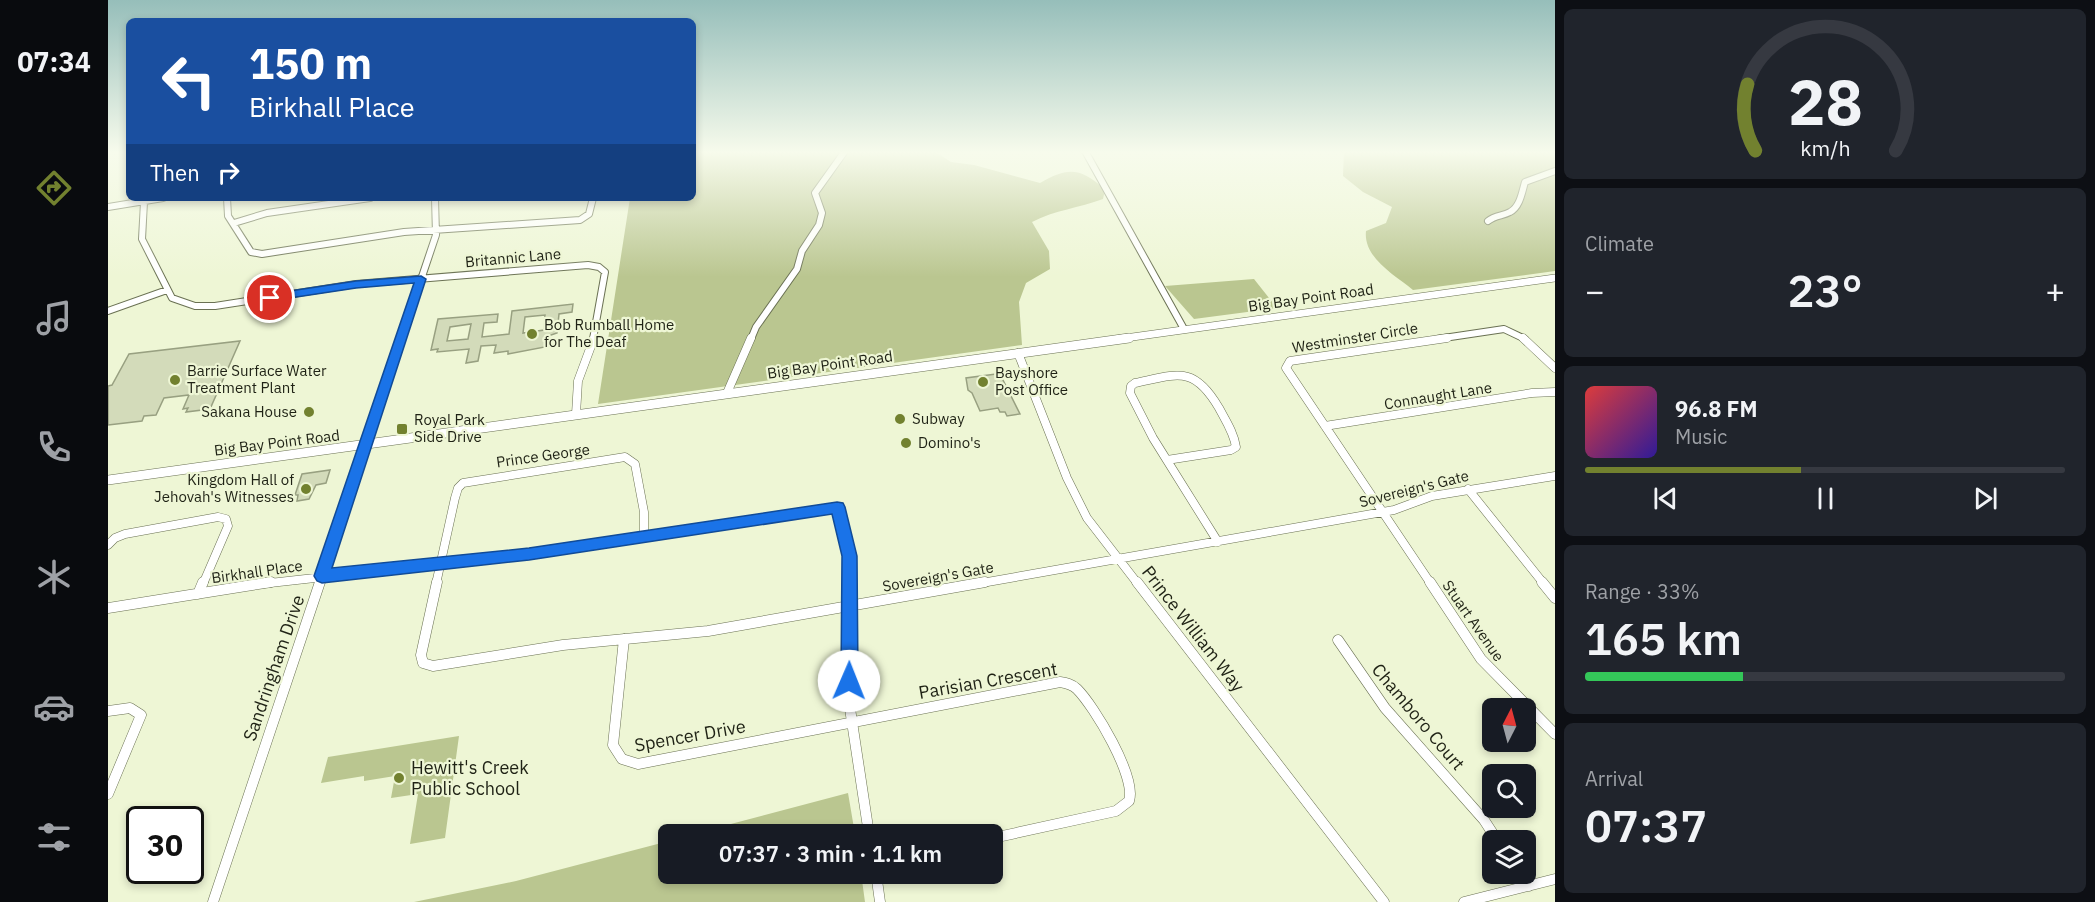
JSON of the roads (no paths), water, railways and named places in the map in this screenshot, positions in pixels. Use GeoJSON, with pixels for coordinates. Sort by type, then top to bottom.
{"type":"FeatureCollection","features":[{"type":"Feature","properties":{"kind":"main road","name":"Big Bay Point Road"},"geometry":{"type":"LineString","coordinates":[[108,480],[1184,329],[1553,280]]}},
{"type":"Feature","properties":{"kind":"street"},"geometry":{"type":"LineString","coordinates":[[727,393],[756,327],[786,286],[796,269],[802,251],[819,225],[822,213],[816,193]]}},
{"type":"Feature","properties":{"kind":"street"},"geometry":{"type":"LineString","coordinates":[[1108,193],[1184,329]]}},
{"type":"Feature","properties":{"kind":"street"},"geometry":{"type":"LineString","coordinates":[[1488,221],[1494,216],[1512,212],[1519,203],[1522,193]]}},
{"type":"Feature","properties":{"kind":"street"},"geometry":{"type":"LineString","coordinates":[[108,207],[149,201]]}},
{"type":"Feature","properties":{"kind":"street"},"geometry":{"type":"LineString","coordinates":[[227,201],[228,216],[251,252],[255,254],[437,229],[580,220],[589,214],[592,201]]}},
{"type":"Feature","properties":{"kind":"street"},"geometry":{"type":"LineString","coordinates":[[234,223],[267,213],[349,201]]}},
{"type":"Feature","properties":{"kind":"street"},"geometry":{"type":"LineString","coordinates":[[435,201],[437,229]]}},
{"type":"Feature","properties":{"kind":"street"},"geometry":{"type":"LineString","coordinates":[[108,311],[167,290],[141,238],[144,202]]}},
{"type":"Feature","properties":{"kind":"street","name":"Sandringham Drive"},"geometry":{"type":"LineString","coordinates":[[213,902],[437,229]]}},
{"type":"Feature","properties":{"kind":"street","name":"Britannic Lane"},"geometry":{"type":"LineString","coordinates":[[167,290],[179,302],[195,306],[215,306],[356,285],[588,265],[599,267],[604,272],[593,341],[576,389],[576,414]]}},
{"type":"Feature","properties":{"kind":"street","name":"Westminster Circle"},"geometry":{"type":"LineString","coordinates":[[1383,512],[1286,368],[1290,361],[1504,329],[1520,335],[1555,368]]}},
{"type":"Feature","properties":{"kind":"street","name":"Prince William Way"},"geometry":{"type":"LineString","coordinates":[[1018,353],[1073,492],[1087,518],[1384,902]]}},
{"type":"Feature","properties":{"kind":"street"},"geometry":{"type":"LineString","coordinates":[[1167,460],[1231,450],[1236,447],[1235,438],[1203,386],[1192,377],[1139,383],[1130,388],[1132,397],[1167,460],[1218,542]]}},
{"type":"Feature","properties":{"kind":"street","name":"Connaught Lane"},"geometry":{"type":"LineString","coordinates":[[1325,426],[1532,393],[1555,392]]}},
{"type":"Feature","properties":{"kind":"street","name":"Prince George"},"geometry":{"type":"LineString","coordinates":[[441,564],[458,488],[463,483],[624,457],[635,464],[644,512],[644,537]]}},
{"type":"Feature","properties":{"kind":"street","name":"Sovereign's Gate"},"geometry":{"type":"LineString","coordinates":[[441,564],[421,655],[424,664],[433,666],[563,645],[708,631],[1383,512],[1407,507],[1430,496],[1555,476]]}},
{"type":"Feature","properties":{"kind":"street"},"geometry":{"type":"LineString","coordinates":[[1468,489],[1555,598]]}},
{"type":"Feature","properties":{"kind":"street","name":"Birkhall Place"},"geometry":{"type":"LineString","coordinates":[[108,608],[322,576],[441,564],[644,537],[837,507],[850,556],[849,606]]}},
{"type":"Feature","properties":{"kind":"street","name":"Stuart Avenue"},"geometry":{"type":"LineString","coordinates":[[1383,512],[1481,658],[1555,734]]}},
{"type":"Feature","properties":{"kind":"street"},"geometry":{"type":"LineString","coordinates":[[108,545],[125,534],[219,518],[226,519],[228,526],[198,594]]}},
{"type":"Feature","properties":{"kind":"street"},"geometry":{"type":"LineString","coordinates":[[849,606],[849,702],[867,824]]}},
{"type":"Feature","properties":{"kind":"street","name":"Spencer Drive"},"geometry":{"type":"LineString","coordinates":[[624,639],[613,745],[616,756],[624,763],[638,764],[851,723]]}},
{"type":"Feature","properties":{"kind":"street","name":"Chamboro Court"},"geometry":{"type":"LineString","coordinates":[[1338,640],[1385,708],[1490,830]]}},
{"type":"Feature","properties":{"kind":"street","name":"Parisian Crescent"},"geometry":{"type":"LineString","coordinates":[[851,723],[1060,682],[1069,683],[1076,688],[1110,740],[1126,775],[1131,797],[1127,806],[1116,811],[1003,836]]}},
{"type":"Feature","properties":{"kind":"street"},"geometry":{"type":"LineString","coordinates":[[108,711],[130,708],[138,710],[141,715],[108,794]]}},
{"type":"Feature","properties":{"kind":"street"},"geometry":{"type":"LineString","coordinates":[[1464,902],[1555,879]]}},
{"type":"Feature","properties":{"kind":"street"},"geometry":{"type":"LineString","coordinates":[[878,884],[880,902]]}},
{"type":"Feature","properties":{"kind":"place","name":"Bob Rumball Home for The Deaf"},"geometry":{"type":"Point","coordinates":[532,334]}},
{"type":"Feature","properties":{"kind":"place","name":"Barrie Surface Water Treatment Plant"},"geometry":{"type":"Point","coordinates":[175,380]}},
{"type":"Feature","properties":{"kind":"place","name":"Bayshore Post Office"},"geometry":{"type":"Point","coordinates":[983,382]}},
{"type":"Feature","properties":{"kind":"place","name":"Sakana House"},"geometry":{"type":"Point","coordinates":[309,412]}},
{"type":"Feature","properties":{"kind":"place","name":"Subway"},"geometry":{"type":"Point","coordinates":[900,419]}},
{"type":"Feature","properties":{"kind":"place","name":"Royal Park Side Drive"},"geometry":{"type":"Point","coordinates":[402,429]}},
{"type":"Feature","properties":{"kind":"place","name":"Domino's"},"geometry":{"type":"Point","coordinates":[906,443]}},
{"type":"Feature","properties":{"kind":"place","name":"Kingdom Hall of Jehovah's Witnesses"},"geometry":{"type":"Point","coordinates":[306,489]}},
{"type":"Feature","properties":{"kind":"place","name":"Hewitt's Creek Public School"},"geometry":{"type":"Point","coordinates":[399,778]}}]}
